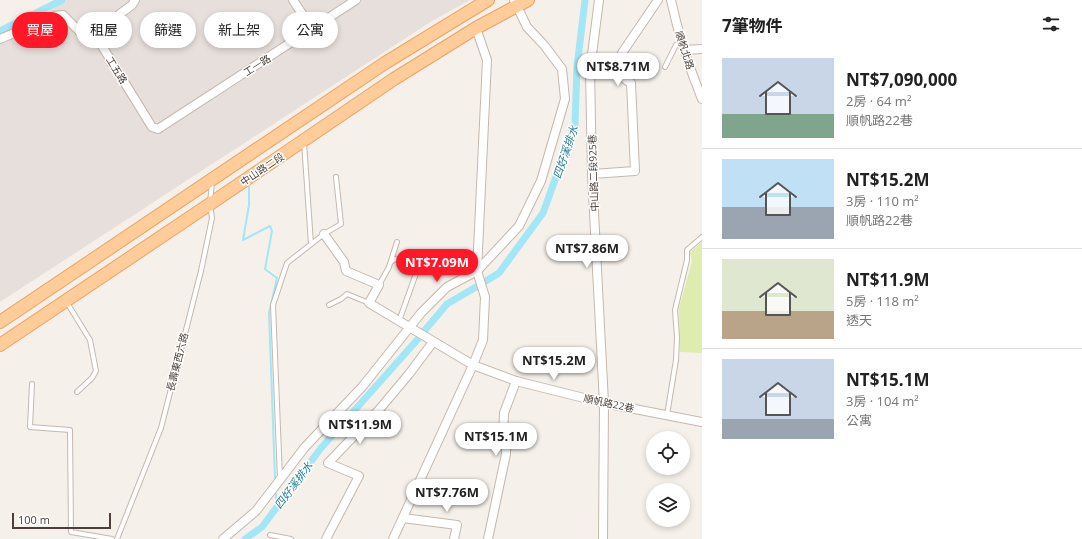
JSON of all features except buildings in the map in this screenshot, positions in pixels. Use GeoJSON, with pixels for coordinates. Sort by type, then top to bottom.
{"type":"FeatureCollection","features":[{"type":"Feature","properties":{"kind":"main road","name":"中山路二段"},"geometry":{"type":"LineString","coordinates":[[0,322],[385,63],[488,0]]}},
{"type":"Feature","properties":{"kind":"main road","name":"中山路二段"},"geometry":{"type":"LineString","coordinates":[[0,345],[394,79],[515,3],[528,0]]}},
{"type":"Feature","properties":{"kind":"main road"},"geometry":{"type":"LineString","coordinates":[[270,140],[280,156]]}},
{"type":"Feature","properties":{"kind":"main road"},"geometry":{"type":"LineString","coordinates":[[19,309],[30,325]]}},
{"type":"Feature","properties":{"kind":"street"},"geometry":{"type":"LineString","coordinates":[[122,12],[132,5],[135,0]]}},
{"type":"Feature","properties":{"kind":"street"},"geometry":{"type":"LineString","coordinates":[[293,0],[301,12]]}},
{"type":"Feature","properties":{"kind":"street","name":"工一路"},"geometry":{"type":"LineString","coordinates":[[338,12],[356,0]]}},
{"type":"Feature","properties":{"kind":"street","name":"中山路二段925巷"},"geometry":{"type":"LineString","coordinates":[[599,0],[590,70],[592,174],[604,403],[604,539]]}},
{"type":"Feature","properties":{"kind":"street"},"geometry":{"type":"LineString","coordinates":[[592,174],[635,172],[631,83],[625,80],[621,72],[619,62],[622,53],[658,0]]}},
{"type":"Feature","properties":{"kind":"street","name":"順帆北路"},"geometry":{"type":"LineString","coordinates":[[671,0],[674,18],[702,99]]}},
{"type":"Feature","properties":{"kind":"street"},"geometry":{"type":"LineString","coordinates":[[223,539],[256,511],[306,447],[362,387],[421,313],[447,286],[477,271],[519,226],[541,181],[565,99],[562,69],[544,45],[527,27],[515,3]]}},
{"type":"Feature","properties":{"kind":"street"},"geometry":{"type":"LineString","coordinates":[[0,39],[54,16],[63,15],[76,28]]}},
{"type":"Feature","properties":{"kind":"street"},"geometry":{"type":"LineString","coordinates":[[393,539],[483,340],[485,297],[477,271],[487,60],[476,28]]}},
{"type":"Feature","properties":{"kind":"street"},"geometry":{"type":"LineString","coordinates":[[684,47],[702,49]]}},
{"type":"Feature","properties":{"kind":"street","name":"工五路"},"geometry":{"type":"LineString","coordinates":[[103,48],[152,127],[158,129]]}},
{"type":"Feature","properties":{"kind":"street","name":"工一路"},"geometry":{"type":"LineString","coordinates":[[158,129],[283,48]]}},
{"type":"Feature","properties":{"kind":"street"},"geometry":{"type":"LineString","coordinates":[[324,234],[344,262],[346,271],[379,285],[369,303]]}},
{"type":"Feature","properties":{"kind":"street","name":"順帆路22巷"},"geometry":{"type":"LineString","coordinates":[[369,303],[432,342],[473,365],[516,382],[604,403],[702,422]]}},
{"type":"Feature","properties":{"kind":"street"},"geometry":{"type":"LineString","coordinates":[[326,539],[359,476],[328,463],[378,411],[409,374],[432,342]]}},
{"type":"Feature","properties":{"kind":"street"},"geometry":{"type":"LineString","coordinates":[[488,539],[506,454],[506,445],[503,437],[504,413],[516,382]]}},
{"type":"Feature","properties":{"kind":"street"},"geometry":{"type":"LineString","coordinates":[[403,518],[457,525],[454,539]]}},
{"type":"Feature","properties":{"kind":"lane"},"geometry":{"type":"LineString","coordinates":[[665,67],[676,45],[684,47]]}},
{"type":"Feature","properties":{"kind":"lane"},"geometry":{"type":"LineString","coordinates":[[304,140],[311,244]]}},
{"type":"Feature","properties":{"kind":"lane"},"geometry":{"type":"LineString","coordinates":[[280,480],[273,305],[287,263],[324,234],[341,224],[336,177]]}},
{"type":"Feature","properties":{"kind":"lane","name":"長壽東西六路"},"geometry":{"type":"LineString","coordinates":[[117,539],[161,428],[201,271],[212,218],[210,204],[212,179]]}},
{"type":"Feature","properties":{"kind":"lane"},"geometry":{"type":"LineString","coordinates":[[667,415],[676,360],[677,338],[675,310],[687,260],[687,250],[702,237]]}},
{"type":"Feature","properties":{"kind":"lane"},"geometry":{"type":"LineString","coordinates":[[379,285],[391,262],[397,242]]}},
{"type":"Feature","properties":{"kind":"lane"},"geometry":{"type":"LineString","coordinates":[[391,262],[395,259],[418,268],[399,321]]}},
{"type":"Feature","properties":{"kind":"lane"},"geometry":{"type":"LineString","coordinates":[[329,305],[341,300],[347,294],[369,303]]}},
{"type":"Feature","properties":{"kind":"lane"},"geometry":{"type":"LineString","coordinates":[[66,301],[90,340],[96,371],[92,378],[77,392]]}},
{"type":"Feature","properties":{"kind":"lane"},"geometry":{"type":"LineString","coordinates":[[32,384],[30,427],[70,430],[71,539]]}},
{"type":"Feature","properties":{"kind":"lane"},"geometry":{"type":"LineString","coordinates":[[71,532],[112,539]]}},
{"type":"Feature","properties":{"kind":"lane"},"geometry":{"type":"LineString","coordinates":[[270,535],[291,539]]}},
{"type":"Feature","properties":{"kind":"shaded area"},"geometry":{"type":"Polygon","coordinates":[[[67,0],[470,0],[432,21],[0,302],[0,43],[12,35],[12,48],[68,48],[68,12],[48,12],[67,0]]]}},
{"type":"Feature","properties":{"kind":"green space"},"geometry":{"type":"Polygon","coordinates":[[[702,242],[702,353],[680,352],[679,309],[692,261],[690,252],[702,242]]]}},
{"type":"Feature","properties":{"kind":"waterway"},"geometry":{"type":"LineString","coordinates":[[0,31],[62,0]]}},
{"type":"Feature","properties":{"kind":"waterway","name":"四好溪排水"},"geometry":{"type":"LineString","coordinates":[[486,281],[499,273],[543,213],[575,124],[577,67],[585,0]]}},
{"type":"Feature","properties":{"kind":"waterway"},"geometry":{"type":"LineString","coordinates":[[249,186],[249,205],[243,240],[270,226],[272,231],[265,269],[277,278],[269,313],[275,478]]}},
{"type":"Feature","properties":{"kind":"waterway","name":"四好溪排水"},"geometry":{"type":"LineString","coordinates":[[425,330],[447,304],[476,287]]}},
{"type":"Feature","properties":{"kind":"waterway","name":"四好溪排水"},"geometry":{"type":"LineString","coordinates":[[245,539],[262,527],[321,448],[418,339]]}},
{"type":"Feature","properties":{"kind":"waterway"},"geometry":{"type":"LineString","coordinates":[[276,494],[276,507]]}}]}
